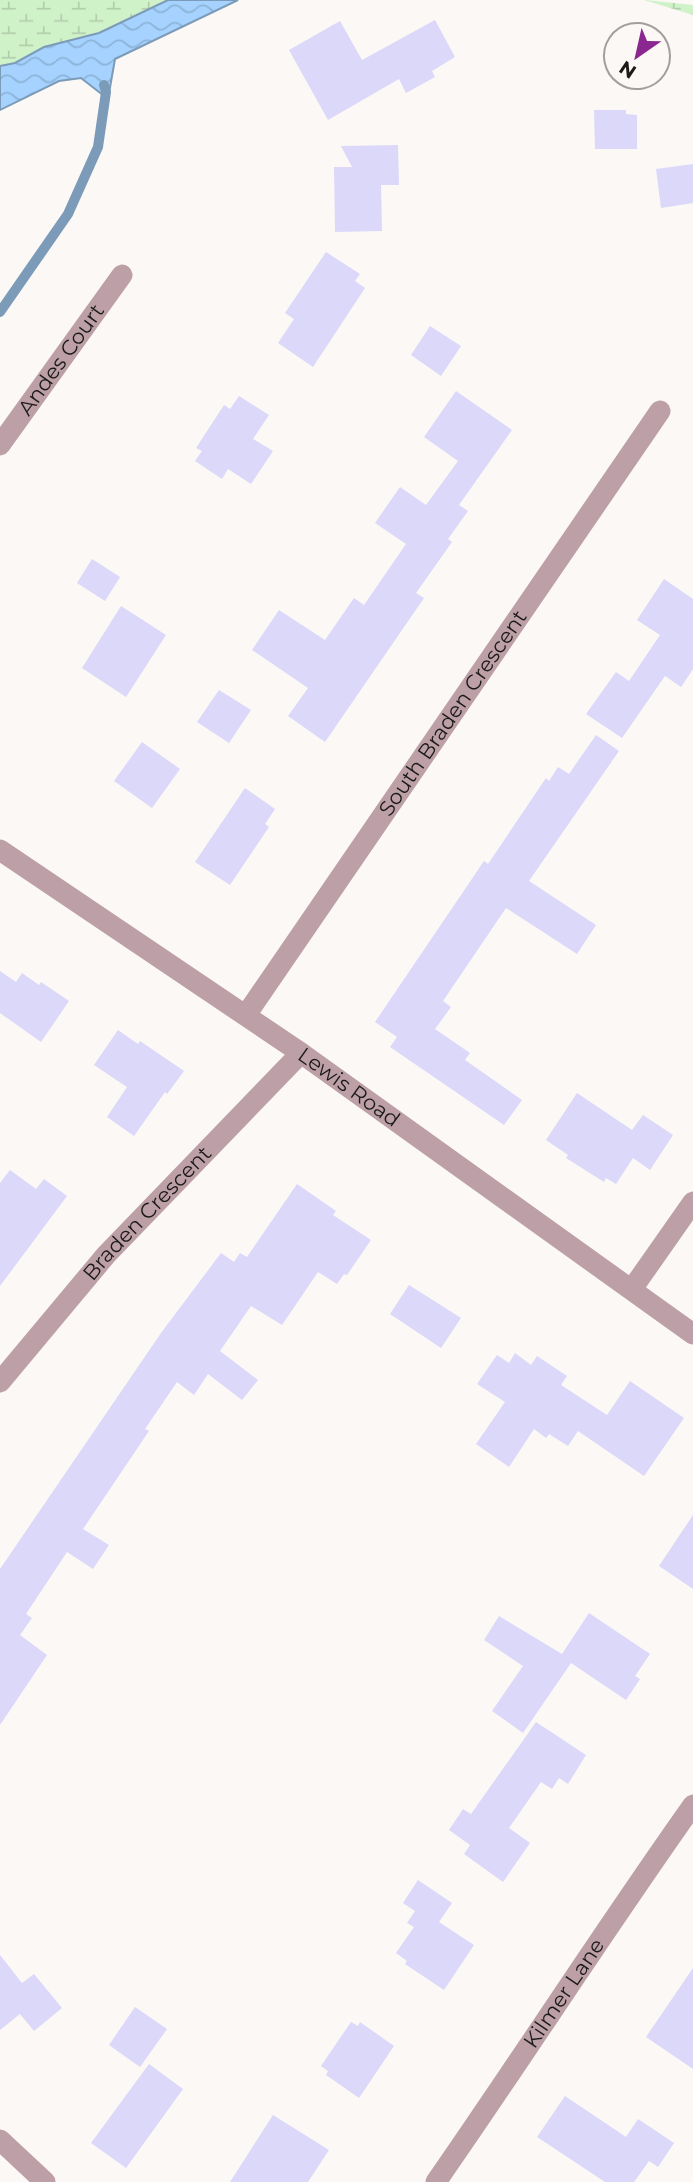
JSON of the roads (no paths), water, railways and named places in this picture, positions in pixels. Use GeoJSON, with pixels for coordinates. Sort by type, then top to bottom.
{"type":"FeatureCollection","features":[{"type":"Feature","properties":{"kind":"street","name":"Andes Court"},"geometry":{"type":"LineString","coordinates":[[0,445],[122,275]]}},
{"type":"Feature","properties":{"kind":"street","name":"South Braden Crescent"},"geometry":{"type":"LineString","coordinates":[[246,1015],[660,411]]}},
{"type":"Feature","properties":{"kind":"street","name":"Lewis Road"},"geometry":{"type":"LineString","coordinates":[[0,850],[301,1052],[693,1334]]}},
{"type":"Feature","properties":{"kind":"street","name":"Braden Crescent"},"geometry":{"type":"LineString","coordinates":[[0,1382],[106,1255],[301,1052]]}},
{"type":"Feature","properties":{"kind":"street"},"geometry":{"type":"LineString","coordinates":[[632,1289],[693,1202]]}},
{"type":"Feature","properties":{"kind":"street","name":"Kilmer Lane"},"geometry":{"type":"LineString","coordinates":[[436,2182],[629,1895],[693,1805]]}},
{"type":"Feature","properties":{"kind":"street"},"geometry":{"type":"LineString","coordinates":[[0,2140],[45,2182]]}},
{"type":"Feature","properties":{"kind":"water"},"geometry":{"type":"Polygon","coordinates":[[[168,0],[238,0],[115,59],[108,99],[81,78],[59,81],[0,110],[0,66],[15,63],[44,47],[99,33],[168,0]]]}},
{"type":"Feature","properties":{"kind":"waterway"},"geometry":{"type":"LineString","coordinates":[[0,312],[68,214],[98,147],[106,92],[104,85]]}}]}
